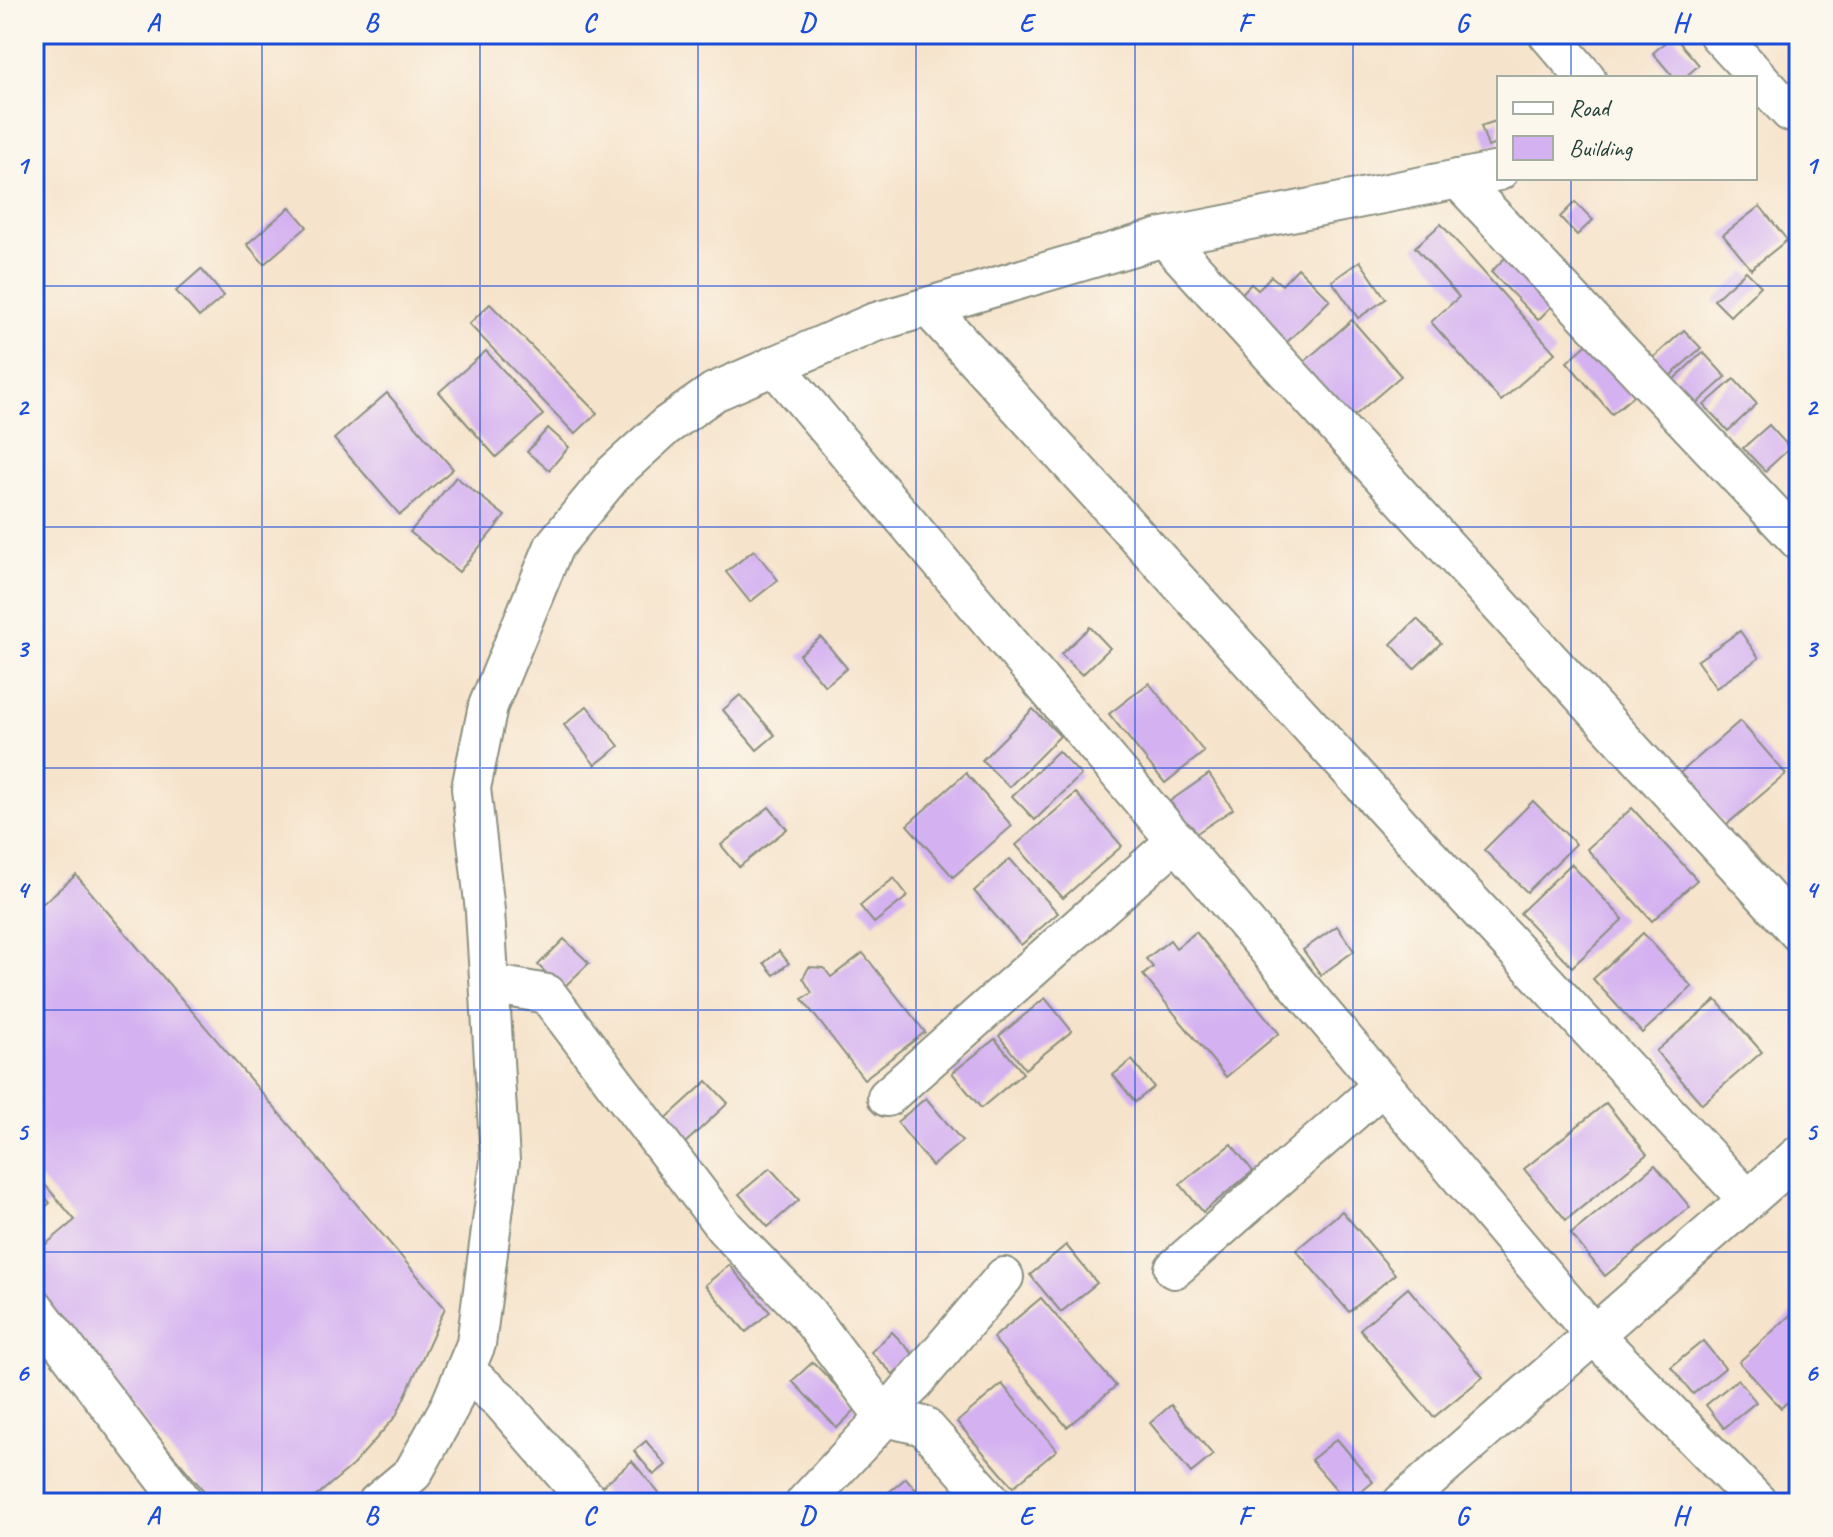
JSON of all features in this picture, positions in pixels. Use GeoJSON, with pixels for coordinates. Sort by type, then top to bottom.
{"type":"FeatureCollection","features":[{"type":"Feature","properties":{"kind":"street"},"geometry":{"type":"LineString","coordinates":[[1548,34],[1584,76]]}},
{"type":"Feature","properties":{"kind":"street"},"geometry":{"type":"LineString","coordinates":[[1718,34],[1751,76]]}},
{"type":"Feature","properties":{"kind":"street"},"geometry":{"type":"LineString","coordinates":[[1757,84],[1781,114]]}},
{"type":"Feature","properties":{"kind":"street"},"geometry":{"type":"LineString","coordinates":[[377,1503],[413,1473],[450,1406],[476,1344],[500,1161],[490,984],[471,788],[488,706],[554,546],[614,473],[666,426],[714,392],[873,323],[930,309],[1164,237],[1497,171]]}},
{"type":"Feature","properties":{"kind":"street"},"geometry":{"type":"LineString","coordinates":[[1458,179],[1799,541]]}},
{"type":"Feature","properties":{"kind":"street"},"geometry":{"type":"LineString","coordinates":[[1164,237],[1799,933]]}},
{"type":"Feature","properties":{"kind":"street"},"geometry":{"type":"LineString","coordinates":[[930,309],[1422,849],[1748,1200]]}},
{"type":"Feature","properties":{"kind":"street"},"geometry":{"type":"LineString","coordinates":[[774,365],[1594,1335],[1758,1503]]}},
{"type":"Feature","properties":{"kind":"street"},"geometry":{"type":"LineString","coordinates":[[887,1097],[1177,840]]}},
{"type":"Feature","properties":{"kind":"street"},"geometry":{"type":"LineString","coordinates":[[490,984],[547,994],[725,1228],[806,1312],[885,1417],[924,1426],[993,1503]]}},
{"type":"Feature","properties":{"kind":"street"},"geometry":{"type":"LineString","coordinates":[[1174,1269],[1383,1085]]}},
{"type":"Feature","properties":{"kind":"street"},"geometry":{"type":"LineString","coordinates":[[1407,1501],[1799,1155]]}},
{"type":"Feature","properties":{"kind":"street"},"geometry":{"type":"LineString","coordinates":[[805,1503],[885,1417],[1004,1277]]}},
{"type":"Feature","properties":{"kind":"street"},"geometry":{"type":"LineString","coordinates":[[34,1307],[184,1503]]}},
{"type":"Feature","properties":{"kind":"street"},"geometry":{"type":"LineString","coordinates":[[465,1371],[500,1400],[590,1503]]}},
{"type":"Feature","properties":{"kind":"building"},"geometry":{"type":"Polygon","coordinates":[[[1673,35],[1699,65],[1686,76],[1672,76],[1653,53],[1673,35]]]}},
{"type":"Feature","properties":{"kind":"building"},"geometry":{"type":"Polygon","coordinates":[[[1497,121],[1497,144],[1488,147],[1481,126],[1497,121]]]}},
{"type":"Feature","properties":{"kind":"building"},"geometry":{"type":"Polygon","coordinates":[[[1575,202],[1593,220],[1577,235],[1560,217],[1575,202]]]}},
{"type":"Feature","properties":{"kind":"building"},"geometry":{"type":"Polygon","coordinates":[[[1760,206],[1787,240],[1751,269],[1723,235],[1760,206]]]}},
{"type":"Feature","properties":{"kind":"building"},"geometry":{"type":"Polygon","coordinates":[[[290,207],[307,227],[264,264],[247,244],[290,207]]]}},
{"type":"Feature","properties":{"kind":"building"},"geometry":{"type":"Polygon","coordinates":[[[1441,224],[1555,353],[1501,401],[1431,322],[1459,297],[1415,247],[1441,224]]]}},
{"type":"Feature","properties":{"kind":"building"},"geometry":{"type":"Polygon","coordinates":[[[1508,255],[1555,303],[1538,320],[1491,272],[1508,255]]]}},
{"type":"Feature","properties":{"kind":"building"},"geometry":{"type":"Polygon","coordinates":[[[1360,261],[1386,299],[1358,318],[1332,281],[1360,261]]]}},
{"type":"Feature","properties":{"kind":"building"},"geometry":{"type":"Polygon","coordinates":[[[1298,268],[1330,300],[1280,349],[1233,303],[1251,284],[1258,290],[1271,276],[1282,285],[1298,268]]]}},
{"type":"Feature","properties":{"kind":"building"},"geometry":{"type":"Polygon","coordinates":[[[201,269],[224,296],[199,317],[176,291],[201,269]]]}},
{"type":"Feature","properties":{"kind":"building"},"geometry":{"type":"Polygon","coordinates":[[[1746,271],[1761,286],[1730,316],[1714,300],[1746,271]]]}},
{"type":"Feature","properties":{"kind":"building"},"geometry":{"type":"Polygon","coordinates":[[[490,304],[597,413],[575,434],[469,324],[490,304]]]}},
{"type":"Feature","properties":{"kind":"building"},"geometry":{"type":"Polygon","coordinates":[[[1352,320],[1401,376],[1346,423],[1297,368],[1352,320]]]}},
{"type":"Feature","properties":{"kind":"building"},"geometry":{"type":"Polygon","coordinates":[[[1684,330],[1701,348],[1670,376],[1653,358],[1684,330]]]}},
{"type":"Feature","properties":{"kind":"building"},"geometry":{"type":"Polygon","coordinates":[[[1592,340],[1637,393],[1612,414],[1567,362],[1592,340]]]}},
{"type":"Feature","properties":{"kind":"building"},"geometry":{"type":"Polygon","coordinates":[[[486,351],[543,415],[496,457],[439,392],[486,351]]]}},
{"type":"Feature","properties":{"kind":"building"},"geometry":{"type":"Polygon","coordinates":[[[1703,352],[1726,377],[1695,405],[1673,380],[1703,352]]]}},
{"type":"Feature","properties":{"kind":"building"},"geometry":{"type":"Polygon","coordinates":[[[1734,379],[1757,404],[1728,431],[1704,405],[1734,379]]]}},
{"type":"Feature","properties":{"kind":"building"},"geometry":{"type":"Polygon","coordinates":[[[387,393],[453,469],[400,515],[334,439],[387,393]]]}},
{"type":"Feature","properties":{"kind":"building"},"geometry":{"type":"Polygon","coordinates":[[[1769,425],[1790,448],[1765,471],[1743,448],[1769,425]]]}},
{"type":"Feature","properties":{"kind":"building"},"geometry":{"type":"Polygon","coordinates":[[[548,428],[569,447],[549,470],[527,452],[548,428]]]}},
{"type":"Feature","properties":{"kind":"building"},"geometry":{"type":"Polygon","coordinates":[[[456,477],[505,516],[459,572],[410,532],[456,477]]]}},
{"type":"Feature","properties":{"kind":"building"},"geometry":{"type":"Polygon","coordinates":[[[754,550],[778,580],[750,602],[726,572],[754,550]]]}},
{"type":"Feature","properties":{"kind":"building"},"geometry":{"type":"Polygon","coordinates":[[[1417,619],[1441,643],[1414,669],[1391,644],[1417,619]]]}},
{"type":"Feature","properties":{"kind":"building"},"geometry":{"type":"Polygon","coordinates":[[[1090,627],[1110,648],[1082,675],[1061,654],[1090,627]]]}},
{"type":"Feature","properties":{"kind":"building"},"geometry":{"type":"Polygon","coordinates":[[[1740,631],[1759,658],[1716,688],[1697,661],[1740,631]]]}},
{"type":"Feature","properties":{"kind":"building"},"geometry":{"type":"Polygon","coordinates":[[[821,637],[847,668],[825,686],[799,655],[821,637]]]}},
{"type":"Feature","properties":{"kind":"building"},"geometry":{"type":"Polygon","coordinates":[[[1149,683],[1204,752],[1165,783],[1109,714],[1149,683]]]}},
{"type":"Feature","properties":{"kind":"building"},"geometry":{"type":"Polygon","coordinates":[[[740,695],[775,735],[757,750],[723,710],[740,695]]]}},
{"type":"Feature","properties":{"kind":"building"},"geometry":{"type":"Polygon","coordinates":[[[587,706],[619,746],[595,765],[564,725],[587,706]]]}},
{"type":"Feature","properties":{"kind":"building"},"geometry":{"type":"Polygon","coordinates":[[[1033,709],[1060,736],[1009,787],[982,760],[1033,709]]]}},
{"type":"Feature","properties":{"kind":"building"},"geometry":{"type":"Polygon","coordinates":[[[1740,721],[1786,774],[1726,825],[1680,773],[1740,721]]]}},
{"type":"Feature","properties":{"kind":"building"},"geometry":{"type":"Polygon","coordinates":[[[1058,751],[1081,775],[1035,820],[1012,796],[1058,751]]]}},
{"type":"Feature","properties":{"kind":"building"},"geometry":{"type":"Polygon","coordinates":[[[966,773],[1012,826],[953,877],[907,825],[966,773]]]}},
{"type":"Feature","properties":{"kind":"building"},"geometry":{"type":"Polygon","coordinates":[[[1209,774],[1233,809],[1194,835],[1170,801],[1209,774]]]}},
{"type":"Feature","properties":{"kind":"building"},"geometry":{"type":"Polygon","coordinates":[[[1076,793],[1122,846],[1063,898],[1016,845],[1076,793]]]}},
{"type":"Feature","properties":{"kind":"building"},"geometry":{"type":"Polygon","coordinates":[[[1533,801],[1576,844],[1527,892],[1484,850],[1533,801]]]}},
{"type":"Feature","properties":{"kind":"building"},"geometry":{"type":"Polygon","coordinates":[[[769,807],[787,829],[739,867],[721,845],[769,807]]]}},
{"type":"Feature","properties":{"kind":"building"},"geometry":{"type":"Polygon","coordinates":[[[1632,808],[1697,880],[1652,921],[1587,849],[1632,808]]]}},
{"type":"Feature","properties":{"kind":"building"},"geometry":{"type":"Polygon","coordinates":[[[1010,859],[1058,913],[1021,945],[974,891],[1010,859]]]}},
{"type":"Feature","properties":{"kind":"building"},"geometry":{"type":"Polygon","coordinates":[[[1571,864],[1623,919],[1572,967],[1520,913],[1571,864]]]}},
{"type":"Feature","properties":{"kind":"building"},"geometry":{"type":"Polygon","coordinates":[[[76,875],[445,1308],[396,1416],[353,1465],[308,1503],[214,1503],[34,1291],[34,1254],[75,1220],[34,1172],[34,911],[76,875]]]}},
{"type":"Feature","properties":{"kind":"building"},"geometry":{"type":"Polygon","coordinates":[[[894,878],[908,896],[874,923],[860,906],[894,878]]]}},
{"type":"Feature","properties":{"kind":"building"},"geometry":{"type":"Polygon","coordinates":[[[1337,926],[1354,951],[1321,975],[1303,950],[1337,926]]]}},
{"type":"Feature","properties":{"kind":"building"},"geometry":{"type":"Polygon","coordinates":[[[1196,932],[1279,1033],[1226,1077],[1143,975],[1153,967],[1146,959],[1170,940],[1176,948],[1196,932]]]}},
{"type":"Feature","properties":{"kind":"building"},"geometry":{"type":"Polygon","coordinates":[[[1643,933],[1692,987],[1642,1033],[1593,979],[1643,933]]]}},
{"type":"Feature","properties":{"kind":"building"},"geometry":{"type":"Polygon","coordinates":[[[564,939],[589,963],[562,989],[538,965],[564,939]]]}},
{"type":"Feature","properties":{"kind":"building"},"geometry":{"type":"Polygon","coordinates":[[[779,951],[789,963],[774,975],[764,963],[779,951]]]}},
{"type":"Feature","properties":{"kind":"building"},"geometry":{"type":"Polygon","coordinates":[[[863,953],[925,1032],[864,1079],[802,999],[812,993],[803,978],[809,967],[824,968],[831,977],[863,953]]]}},
{"type":"Feature","properties":{"kind":"building"},"geometry":{"type":"Polygon","coordinates":[[[1045,998],[1072,1031],[1025,1069],[999,1036],[1045,998]]]}},
{"type":"Feature","properties":{"kind":"building"},"geometry":{"type":"Polygon","coordinates":[[[1716,1000],[1762,1052],[1702,1104],[1656,1051],[1716,1000]]]}},
{"type":"Feature","properties":{"kind":"building"},"geometry":{"type":"Polygon","coordinates":[[[995,1039],[1023,1073],[981,1108],[952,1073],[995,1039]]]}},
{"type":"Feature","properties":{"kind":"building"},"geometry":{"type":"Polygon","coordinates":[[[1132,1060],[1154,1087],[1135,1102],[1113,1075],[1132,1060]]]}},
{"type":"Feature","properties":{"kind":"building"},"geometry":{"type":"Polygon","coordinates":[[[707,1081],[728,1103],[683,1145],[662,1122],[707,1081]]]}},
{"type":"Feature","properties":{"kind":"building"},"geometry":{"type":"Polygon","coordinates":[[[926,1098],[962,1141],[932,1166],[897,1122],[926,1098]]]}},
{"type":"Feature","properties":{"kind":"building"},"geometry":{"type":"Polygon","coordinates":[[[1606,1103],[1647,1154],[1566,1220],[1524,1169],[1606,1103]]]}},
{"type":"Feature","properties":{"kind":"building"},"geometry":{"type":"Polygon","coordinates":[[[1231,1144],[1253,1171],[1203,1212],[1180,1184],[1231,1144]]]}},
{"type":"Feature","properties":{"kind":"building"},"geometry":{"type":"Polygon","coordinates":[[[1655,1165],[1690,1207],[1605,1276],[1571,1234],[1655,1165]]]}},
{"type":"Feature","properties":{"kind":"building"},"geometry":{"type":"Polygon","coordinates":[[[770,1168],[799,1200],[768,1227],[739,1194],[770,1168]]]}},
{"type":"Feature","properties":{"kind":"building"},"geometry":{"type":"Polygon","coordinates":[[[34,1184],[50,1203],[34,1217],[34,1184]]]}},
{"type":"Feature","properties":{"kind":"building"},"geometry":{"type":"Polygon","coordinates":[[[1342,1211],[1395,1274],[1349,1312],[1296,1250],[1342,1211]]]}},
{"type":"Feature","properties":{"kind":"building"},"geometry":{"type":"Polygon","coordinates":[[[1066,1245],[1097,1283],[1061,1312],[1030,1275],[1066,1245]]]}},
{"type":"Feature","properties":{"kind":"building"},"geometry":{"type":"Polygon","coordinates":[[[729,1265],[770,1312],[746,1332],[705,1285],[729,1265]]]}},
{"type":"Feature","properties":{"kind":"building"},"geometry":{"type":"Polygon","coordinates":[[[1408,1288],[1483,1377],[1434,1417],[1360,1329],[1408,1288]]]}},
{"type":"Feature","properties":{"kind":"building"},"geometry":{"type":"Polygon","coordinates":[[[1041,1298],[1116,1386],[1067,1427],[993,1338],[1041,1298]]]}},
{"type":"Feature","properties":{"kind":"building"},"geometry":{"type":"Polygon","coordinates":[[[1799,1307],[1799,1391],[1781,1408],[1739,1362],[1799,1307]]]}},
{"type":"Feature","properties":{"kind":"building"},"geometry":{"type":"Polygon","coordinates":[[[892,1332],[914,1355],[893,1374],[871,1352],[892,1332]]]}},
{"type":"Feature","properties":{"kind":"building"},"geometry":{"type":"Polygon","coordinates":[[[1703,1341],[1725,1368],[1693,1394],[1671,1367],[1703,1341]]]}},
{"type":"Feature","properties":{"kind":"building"},"geometry":{"type":"Polygon","coordinates":[[[813,1362],[857,1408],[837,1428],[792,1381],[813,1362]]]}},
{"type":"Feature","properties":{"kind":"building"},"geometry":{"type":"Polygon","coordinates":[[[1738,1379],[1756,1402],[1724,1428],[1706,1405],[1738,1379]]]}},
{"type":"Feature","properties":{"kind":"building"},"geometry":{"type":"Polygon","coordinates":[[[1002,1384],[1057,1450],[1013,1487],[957,1422],[1002,1384]]]}},
{"type":"Feature","properties":{"kind":"building"},"geometry":{"type":"Polygon","coordinates":[[[1171,1405],[1213,1455],[1191,1473],[1150,1423],[1171,1405]]]}},
{"type":"Feature","properties":{"kind":"building"},"geometry":{"type":"Polygon","coordinates":[[[1337,1439],[1373,1482],[1348,1503],[1311,1460],[1337,1439]]]}},
{"type":"Feature","properties":{"kind":"building"},"geometry":{"type":"Polygon","coordinates":[[[646,1441],[666,1465],[654,1475],[634,1451],[646,1441]]]}},
{"type":"Feature","properties":{"kind":"building"},"geometry":{"type":"Polygon","coordinates":[[[632,1461],[663,1498],[657,1503],[613,1503],[600,1488],[632,1461]]]}},
{"type":"Feature","properties":{"kind":"building"},"geometry":{"type":"Polygon","coordinates":[[[906,1478],[927,1503],[876,1503],[906,1478]]]}}]}
